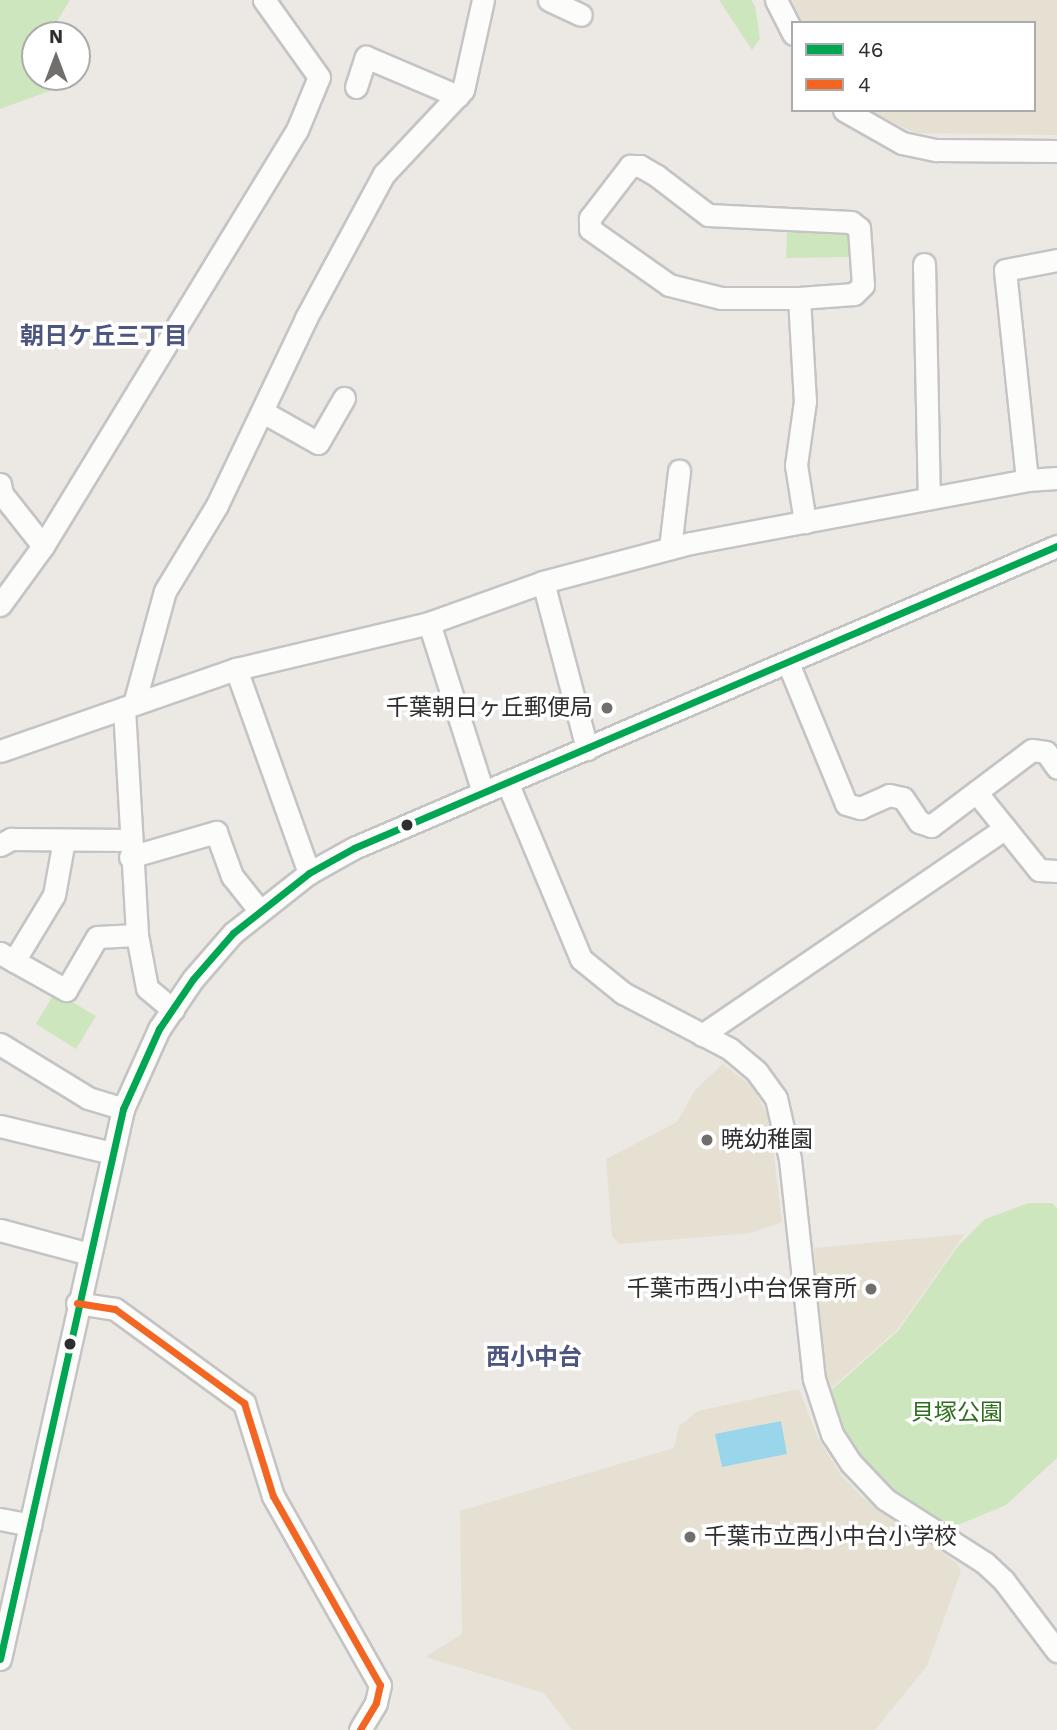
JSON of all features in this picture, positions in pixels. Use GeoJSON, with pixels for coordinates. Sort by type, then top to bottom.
{"type":"FeatureCollection","features":[{"type":"Feature","properties":{"kind":"street"},"geometry":{"type":"LineString","coordinates":[[0,605],[43,545],[224,254],[309,104],[319,77],[316,68],[264,0]]}},
{"type":"Feature","properties":{"kind":"street"},"geometry":{"type":"LineString","coordinates":[[549,0],[581,15]]}},
{"type":"Feature","properties":{"kind":"street"},"geometry":{"type":"LineString","coordinates":[[776,0],[791,30]]}},
{"type":"Feature","properties":{"kind":"street"},"geometry":{"type":"LineString","coordinates":[[173,1010],[147,988],[137,935],[129,849],[129,706],[165,591],[217,505],[306,318],[384,174],[457,96],[471,65],[478,2]]}},
{"type":"Feature","properties":{"kind":"street"},"geometry":{"type":"LineString","coordinates":[[356,87],[366,57],[457,96]]}},
{"type":"Feature","properties":{"kind":"street"},"geometry":{"type":"LineString","coordinates":[[848,112],[902,143],[936,150],[1057,151]]}},
{"type":"Feature","properties":{"kind":"street"},"geometry":{"type":"LineString","coordinates":[[630,166],[640,166],[708,215],[851,222],[859,228],[863,285],[853,293],[799,298],[721,298],[683,292],[590,229],[590,218],[630,166]]}},
{"type":"Feature","properties":{"kind":"street"},"geometry":{"type":"LineString","coordinates":[[1027,480],[1005,270],[1057,260]]}},
{"type":"Feature","properties":{"kind":"street"},"geometry":{"type":"LineString","coordinates":[[924,264],[929,498]]}},
{"type":"Feature","properties":{"kind":"street"},"geometry":{"type":"LineString","coordinates":[[799,298],[805,401],[796,465],[805,522]]}},
{"type":"Feature","properties":{"kind":"street"},"geometry":{"type":"LineString","coordinates":[[262,412],[318,443],[344,398]]}},
{"type":"Feature","properties":{"kind":"street"},"geometry":{"type":"LineString","coordinates":[[670,548],[679,471]]}},
{"type":"Feature","properties":{"kind":"street"},"geometry":{"type":"LineString","coordinates":[[0,751],[236,668],[429,623],[543,582],[670,548],[1027,480],[1057,478]]}},
{"type":"Feature","properties":{"kind":"street"},"geometry":{"type":"LineString","coordinates":[[0,484],[2,494],[43,545]]}},
{"type":"Feature","properties":{"kind":"street"},"geometry":{"type":"LineString","coordinates":[[0,1659],[5,1609],[30,1525],[77,1303],[123,1109],[147,1053],[193,979],[259,910],[309,873],[483,792],[1057,546]]}},
{"type":"Feature","properties":{"kind":"street"},"geometry":{"type":"LineString","coordinates":[[543,582],[587,749]]}},
{"type":"Feature","properties":{"kind":"street"},"geometry":{"type":"LineString","coordinates":[[429,623],[483,792]]}},
{"type":"Feature","properties":{"kind":"street"},"geometry":{"type":"LineString","coordinates":[[788,663],[846,804],[860,808],[889,795],[903,799],[919,822],[930,826],[1032,750],[1046,752],[1057,768]]}},
{"type":"Feature","properties":{"kind":"street"},"geometry":{"type":"LineString","coordinates":[[236,668],[309,873]]}},
{"type":"Feature","properties":{"kind":"street"},"geometry":{"type":"LineString","coordinates":[[506,782],[581,959],[622,993],[730,1049],[757,1072],[776,1098],[790,1158],[814,1379],[832,1434],[851,1463],[885,1499],[985,1563],[1004,1581],[1057,1651]]}},
{"type":"Feature","properties":{"kind":"street"},"geometry":{"type":"LineString","coordinates":[[976,792],[1039,870],[1057,871]]}},
{"type":"Feature","properties":{"kind":"street"},"geometry":{"type":"LineString","coordinates":[[702,1035],[1005,828]]}},
{"type":"Feature","properties":{"kind":"street"},"geometry":{"type":"LineString","coordinates":[[0,845],[11,839],[64,840],[129,849],[216,832],[232,876],[259,910]]}},
{"type":"Feature","properties":{"kind":"street"},"geometry":{"type":"LineString","coordinates":[[64,840],[54,895],[7,957],[66,989],[97,937],[137,935]]}},
{"type":"Feature","properties":{"kind":"street"},"geometry":{"type":"LineString","coordinates":[[0,1044],[88,1098],[123,1109]]}},
{"type":"Feature","properties":{"kind":"street"},"geometry":{"type":"LineString","coordinates":[[0,1126],[113,1153]]}},
{"type":"Feature","properties":{"kind":"street"},"geometry":{"type":"LineString","coordinates":[[0,1230],[89,1254]]}},
{"type":"Feature","properties":{"kind":"street"},"geometry":{"type":"LineString","coordinates":[[77,1303],[115,1309],[244,1403],[277,1504],[380,1685],[376,1703],[360,1730]]}},
{"type":"Feature","properties":{"kind":"street"},"geometry":{"type":"LineString","coordinates":[[0,1519],[30,1525]]}},
{"type":"Feature","properties":{"kind":"shaded area"},"geometry":{"type":"Polygon","coordinates":[[[792,0],[1057,0],[1057,135],[915,133],[872,112],[1036,112],[1036,21],[802,21],[792,0]]]}},
{"type":"Feature","properties":{"kind":"shaded area","name":"暁幼稚園"},"geometry":{"type":"Polygon","coordinates":[[[723,1064],[752,1086],[769,1117],[782,1222],[750,1233],[619,1244],[612,1236],[606,1159],[677,1122],[695,1090],[723,1064]]]}},
{"type":"Feature","properties":{"kind":"shaded area","name":"千葉市西小中台保育所"},"geometry":{"type":"Polygon","coordinates":[[[965,1234],[897,1330],[828,1391],[822,1368],[814,1248],[965,1234]]]}},
{"type":"Feature","properties":{"kind":"shaded area","name":"千葉市立西小中台小学校"},"geometry":{"type":"Polygon","coordinates":[[[799,1389],[817,1436],[841,1475],[862,1497],[957,1563],[961,1571],[927,1666],[875,1730],[572,1730],[544,1693],[425,1657],[462,1634],[460,1511],[674,1448],[679,1426],[698,1411],[799,1389]]]}},
{"type":"Feature","properties":{"kind":"green space"},"geometry":{"type":"Polygon","coordinates":[[[0,0],[70,0],[57,21],[21,21],[21,91],[49,91],[0,109],[0,0]]]}},
{"type":"Feature","properties":{"kind":"green space"},"geometry":{"type":"Polygon","coordinates":[[[719,0],[751,0],[755,6],[760,39],[752,50],[719,0]]]}},
{"type":"Feature","properties":{"kind":"green space"},"geometry":{"type":"Polygon","coordinates":[[[847,229],[853,235],[854,257],[786,258],[787,231],[847,229]]]}},
{"type":"Feature","properties":{"kind":"green space"},"geometry":{"type":"Polygon","coordinates":[[[55,992],[96,1016],[76,1049],[36,1024],[55,992]]]}},
{"type":"Feature","properties":{"kind":"green space","name":"貝塚公園"},"geometry":{"type":"Polygon","coordinates":[[[1029,1203],[1052,1203],[1057,1208],[1057,1458],[1006,1505],[951,1528],[890,1488],[862,1459],[841,1430],[828,1393],[898,1331],[958,1246],[985,1219],[1029,1203]]]}},
{"type":"Feature","properties":{"kind":"water"},"geometry":{"type":"Polygon","coordinates":[[[781,1421],[787,1454],[722,1467],[715,1434],[781,1421]]]}},
{"type":"Feature","properties":{"kind":"transit line","name":"46"},"geometry":{"type":"LineString","coordinates":[[0,1659],[123,1109],[159,1029],[193,979],[233,933],[309,873],[354,848],[1057,546]]}},
{"type":"Feature","properties":{"kind":"transit line","name":"4"},"geometry":{"type":"LineString","coordinates":[[77,1303],[115,1309],[244,1403],[273,1496],[380,1685],[376,1703],[360,1730]]}},
{"type":"Feature","properties":{"kind":"place","name":"千葉朝日ヶ丘郵便局"},"geometry":{"type":"Point","coordinates":[607,708]}},
{"type":"Feature","properties":{"kind":"place","name":"暁幼稚園"},"geometry":{"type":"Point","coordinates":[707,1140]}},
{"type":"Feature","properties":{"kind":"place","name":"千葉市西小中台保育所"},"geometry":{"type":"Point","coordinates":[871,1289]}},
{"type":"Feature","properties":{"kind":"place","name":"千葉市立西小中台小学校"},"geometry":{"type":"Point","coordinates":[690,1537]}},
{"type":"Feature","properties":{"kind":"district","name":"朝日ケ丘三丁目"},"geometry":{"type":"Point","coordinates":[104,337]}},
{"type":"Feature","properties":{"kind":"district","name":"西小中台"},"geometry":{"type":"Point","coordinates":[534,1358]}}]}
